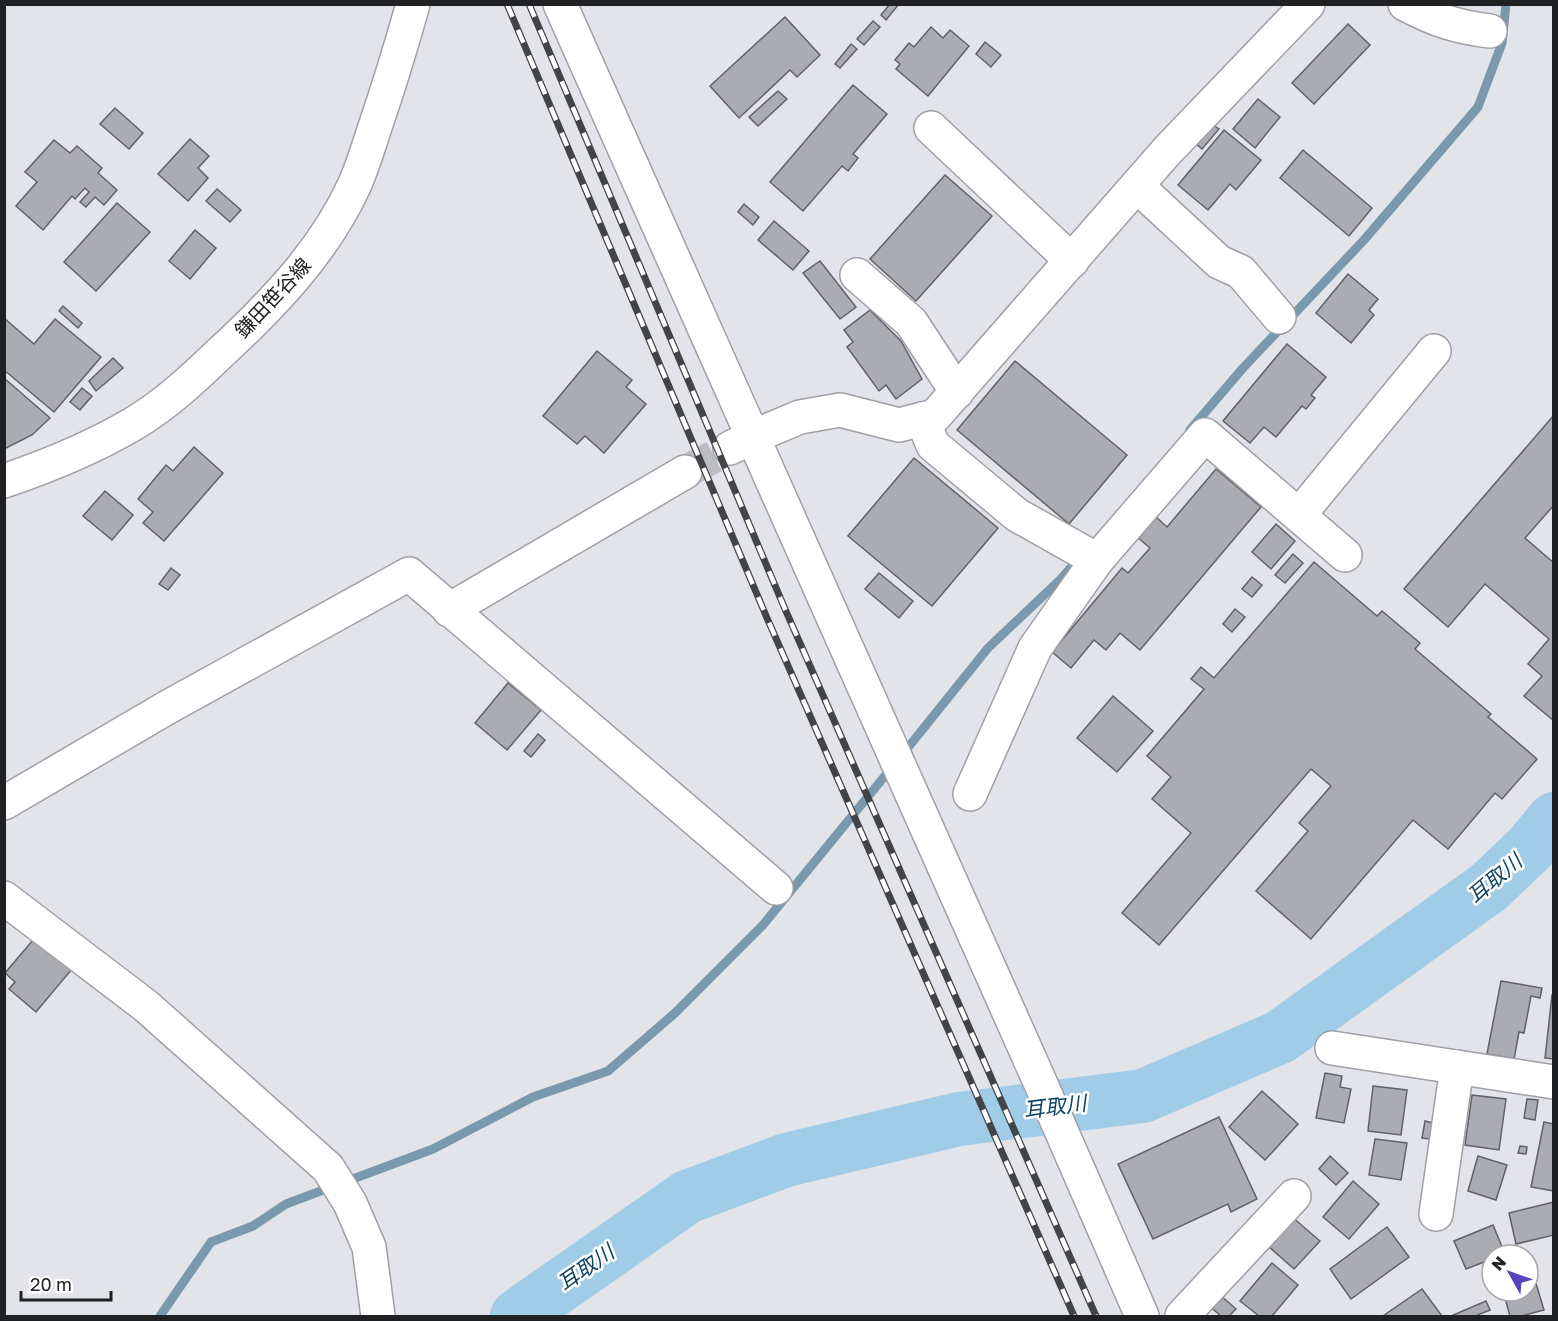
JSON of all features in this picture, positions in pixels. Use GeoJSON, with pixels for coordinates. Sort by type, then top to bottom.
{"type":"FeatureCollection","features":[{"type":"Feature","properties":{"kind":"street","name":"鎌田笹谷線"},"geometry":{"type":"LineString","coordinates":[[4,481],[78,451],[134,424],[168,400],[197,375],[284,290],[310,259],[336,221],[355,185],[393,76],[413,4]]}},
{"type":"Feature","properties":{"kind":"street"},"geometry":{"type":"LineString","coordinates":[[560,4],[741,442],[1040,1083],[1142,1317]]}},
{"type":"Feature","properties":{"kind":"street"},"geometry":{"type":"LineString","coordinates":[[741,442],[800,417],[840,410],[899,425],[935,416],[1167,151],[1308,4]]}},
{"type":"Feature","properties":{"kind":"street"},"geometry":{"type":"LineString","coordinates":[[1405,4],[1431,18],[1467,28],[1490,31]]}},
{"type":"Feature","properties":{"kind":"street"},"geometry":{"type":"LineString","coordinates":[[932,128],[1071,261]]}},
{"type":"Feature","properties":{"kind":"street"},"geometry":{"type":"LineString","coordinates":[[1137,186],[1219,262],[1241,272],[1279,317]]}},
{"type":"Feature","properties":{"kind":"street"},"geometry":{"type":"LineString","coordinates":[[857,275],[911,322],[957,392]]}},
{"type":"Feature","properties":{"kind":"street"},"geometry":{"type":"LineString","coordinates":[[1299,515],[1434,351]]}},
{"type":"Feature","properties":{"kind":"street"},"geometry":{"type":"LineString","coordinates":[[922,419],[933,446],[1017,515],[1088,555]]}},
{"type":"Feature","properties":{"kind":"street"},"geometry":{"type":"LineString","coordinates":[[970,794],[1035,648],[1088,555],[1205,435],[1345,555]]}},
{"type":"Feature","properties":{"kind":"street"},"geometry":{"type":"LineString","coordinates":[[449,610],[685,472]]}},
{"type":"Feature","properties":{"kind":"street"},"geometry":{"type":"LineString","coordinates":[[4,803],[168,707],[409,574],[776,888]]}},
{"type":"Feature","properties":{"kind":"street"},"geometry":{"type":"LineString","coordinates":[[4,898],[146,1006],[328,1168],[350,1203],[369,1247],[378,1317]]}},
{"type":"Feature","properties":{"kind":"street"},"geometry":{"type":"LineString","coordinates":[[1332,1048],[1554,1082]]}},
{"type":"Feature","properties":{"kind":"street"},"geometry":{"type":"LineString","coordinates":[[1436,1214],[1457,1067]]}},
{"type":"Feature","properties":{"kind":"street"},"geometry":{"type":"LineString","coordinates":[[1182,1317],[1294,1196]]}},
{"type":"Feature","properties":{"kind":"building"},"geometry":{"type":"Polygon","coordinates":[[[890,4],[899,4],[886,20],[881,15],[890,4]]]}},
{"type":"Feature","properties":{"kind":"building"},"geometry":{"type":"Polygon","coordinates":[[[785,17],[820,55],[797,77],[790,70],[739,118],[710,86],[785,17]]]}},
{"type":"Feature","properties":{"kind":"building"},"geometry":{"type":"Polygon","coordinates":[[[873,21],[880,27],[864,45],[857,39],[873,21]]]}},
{"type":"Feature","properties":{"kind":"building"},"geometry":{"type":"Polygon","coordinates":[[[1348,24],[1370,45],[1314,104],[1292,83],[1348,24]]]}},
{"type":"Feature","properties":{"kind":"building"},"geometry":{"type":"Polygon","coordinates":[[[931,27],[943,38],[950,30],[969,46],[928,96],[896,69],[900,64],[895,60],[909,43],[914,47],[931,27]]]}},
{"type":"Feature","properties":{"kind":"building"},"geometry":{"type":"Polygon","coordinates":[[[985,42],[1001,55],[991,67],[976,54],[985,42]]]}},
{"type":"Feature","properties":{"kind":"building"},"geometry":{"type":"Polygon","coordinates":[[[851,44],[857,49],[840,68],[835,64],[851,44]]]}},
{"type":"Feature","properties":{"kind":"building"},"geometry":{"type":"Polygon","coordinates":[[[853,85],[887,114],[853,154],[858,158],[848,171],[842,166],[803,211],[770,182],[853,85]]]}},
{"type":"Feature","properties":{"kind":"building"},"geometry":{"type":"Polygon","coordinates":[[[778,91],[787,99],[758,126],[749,117],[778,91]]]}},
{"type":"Feature","properties":{"kind":"building"},"geometry":{"type":"Polygon","coordinates":[[[1258,99],[1280,117],[1255,148],[1233,129],[1258,99]]]}},
{"type":"Feature","properties":{"kind":"building"},"geometry":{"type":"Polygon","coordinates":[[[115,108],[143,133],[129,149],[100,124],[115,108]]]}},
{"type":"Feature","properties":{"kind":"building"},"geometry":{"type":"Polygon","coordinates":[[[1213,125],[1219,129],[1202,149],[1196,144],[1213,125]]]}},
{"type":"Feature","properties":{"kind":"building"},"geometry":{"type":"Polygon","coordinates":[[[1224,130],[1261,160],[1236,190],[1230,184],[1208,210],[1178,185],[1224,130]]]}},
{"type":"Feature","properties":{"kind":"building"},"geometry":{"type":"Polygon","coordinates":[[[190,139],[209,156],[198,168],[208,178],[188,201],[158,174],[190,139]]]}},
{"type":"Feature","properties":{"kind":"building"},"geometry":{"type":"Polygon","coordinates":[[[54,140],[70,153],[77,146],[102,168],[98,173],[117,190],[104,205],[95,197],[86,207],[80,202],[89,192],[85,188],[75,199],[72,196],[43,230],[16,206],[37,182],[25,172],[54,140]]]}},
{"type":"Feature","properties":{"kind":"building"},"geometry":{"type":"Polygon","coordinates":[[[1303,150],[1372,208],[1349,236],[1280,178],[1303,150]]]}},
{"type":"Feature","properties":{"kind":"building"},"geometry":{"type":"Polygon","coordinates":[[[945,175],[992,216],[916,301],[870,259],[945,175]]]}},
{"type":"Feature","properties":{"kind":"building"},"geometry":{"type":"Polygon","coordinates":[[[217,189],[241,210],[230,222],[206,201],[217,189]]]}},
{"type":"Feature","properties":{"kind":"building"},"geometry":{"type":"Polygon","coordinates":[[[117,203],[150,232],[96,291],[64,262],[117,203]]]}},
{"type":"Feature","properties":{"kind":"building"},"geometry":{"type":"Polygon","coordinates":[[[744,204],[759,217],[753,225],[738,212],[744,204]]]}},
{"type":"Feature","properties":{"kind":"building"},"geometry":{"type":"Polygon","coordinates":[[[774,221],[809,251],[793,270],[758,240],[774,221]]]}},
{"type":"Feature","properties":{"kind":"building"},"geometry":{"type":"Polygon","coordinates":[[[195,230],[216,248],[190,279],[169,261],[195,230]]]}},
{"type":"Feature","properties":{"kind":"building"},"geometry":{"type":"Polygon","coordinates":[[[820,261],[856,307],[840,319],[803,273],[820,261]]]}},
{"type":"Feature","properties":{"kind":"building"},"geometry":{"type":"Polygon","coordinates":[[[1348,274],[1378,299],[1369,310],[1374,315],[1351,343],[1316,313],[1348,274]]]}},
{"type":"Feature","properties":{"kind":"building"},"geometry":{"type":"Polygon","coordinates":[[[63,306],[82,323],[78,328],[59,311],[63,306]]]}},
{"type":"Feature","properties":{"kind":"building"},"geometry":{"type":"Polygon","coordinates":[[[870,310],[901,341],[922,379],[896,399],[886,385],[879,391],[847,347],[853,342],[844,330],[870,310]]]}},
{"type":"Feature","properties":{"kind":"building"},"geometry":{"type":"Polygon","coordinates":[[[4,318],[34,344],[55,319],[101,357],[54,412],[4,370],[4,318]]]}},
{"type":"Feature","properties":{"kind":"building"},"geometry":{"type":"Polygon","coordinates":[[[1287,344],[1326,377],[1311,395],[1315,398],[1306,409],[1302,406],[1276,437],[1264,427],[1250,443],[1223,421],[1287,344]]]}},
{"type":"Feature","properties":{"kind":"building"},"geometry":{"type":"Polygon","coordinates":[[[597,351],[632,380],[626,387],[646,404],[604,453],[585,436],[577,444],[543,416],[597,351]]]}},
{"type":"Feature","properties":{"kind":"building"},"geometry":{"type":"Polygon","coordinates":[[[113,358],[123,368],[96,391],[89,381],[113,358]]]}},
{"type":"Feature","properties":{"kind":"building"},"geometry":{"type":"Polygon","coordinates":[[[1015,361],[1127,455],[1069,524],[957,430],[1015,361]]]}},
{"type":"Feature","properties":{"kind":"building"},"geometry":{"type":"Polygon","coordinates":[[[4,378],[50,418],[32,435],[4,449],[4,378]]]}},
{"type":"Feature","properties":{"kind":"building"},"geometry":{"type":"Polygon","coordinates":[[[82,388],[92,396],[80,410],[70,402],[82,388]]]}},
{"type":"Feature","properties":{"kind":"building"},"geometry":{"type":"Polygon","coordinates":[[[1554,415],[1554,505],[1525,538],[1554,563],[1554,721],[1524,696],[1542,676],[1528,664],[1549,639],[1485,584],[1448,627],[1404,589],[1554,415]]]}},
{"type":"Feature","properties":{"kind":"building"},"geometry":{"type":"Polygon","coordinates":[[[194,447],[223,473],[164,541],[143,523],[153,512],[138,499],[166,465],[173,471],[194,447]]]}},
{"type":"Feature","properties":{"kind":"building"},"geometry":{"type":"Polygon","coordinates":[[[914,458],[998,528],[932,606],[848,536],[914,458]]]}},
{"type":"Feature","properties":{"kind":"building"},"geometry":{"type":"Polygon","coordinates":[[[1216,469],[1261,507],[1140,650],[1120,633],[1106,650],[1094,640],[1071,668],[1052,652],[1122,568],[1128,573],[1150,548],[1136,536],[1154,515],[1167,527],[1216,469]]]}},
{"type":"Feature","properties":{"kind":"building"},"geometry":{"type":"Polygon","coordinates":[[[105,491],[133,515],[112,540],[83,516],[105,491]]]}},
{"type":"Feature","properties":{"kind":"building"},"geometry":{"type":"Polygon","coordinates":[[[1276,524],[1295,541],[1271,569],[1252,552],[1276,524]]]}},
{"type":"Feature","properties":{"kind":"building"},"geometry":{"type":"Polygon","coordinates":[[[1293,554],[1303,563],[1285,583],[1275,575],[1293,554]]]}},
{"type":"Feature","properties":{"kind":"building"},"geometry":{"type":"Polygon","coordinates":[[[1314,562],[1377,616],[1382,611],[1420,643],[1415,649],[1491,714],[1488,717],[1537,759],[1502,799],[1495,793],[1448,849],[1413,820],[1311,939],[1256,891],[1308,831],[1299,823],[1331,786],[1311,769],[1159,945],[1122,913],[1191,833],[1152,799],[1171,777],[1147,756],[1204,689],[1191,679],[1201,667],[1214,678],[1314,562]]]}},
{"type":"Feature","properties":{"kind":"building"},"geometry":{"type":"Polygon","coordinates":[[[171,568],[180,575],[168,590],[159,584],[171,568]]]}},
{"type":"Feature","properties":{"kind":"building"},"geometry":{"type":"Polygon","coordinates":[[[879,573],[913,601],[899,618],[865,589],[879,573]]]}},
{"type":"Feature","properties":{"kind":"building"},"geometry":{"type":"Polygon","coordinates":[[[1252,577],[1262,585],[1252,597],[1242,589],[1252,577]]]}},
{"type":"Feature","properties":{"kind":"building"},"geometry":{"type":"Polygon","coordinates":[[[1235,609],[1245,617],[1232,632],[1223,624],[1235,609]]]}},
{"type":"Feature","properties":{"kind":"building"},"geometry":{"type":"Polygon","coordinates":[[[508,683],[541,710],[507,750],[475,723],[508,683]]]}},
{"type":"Feature","properties":{"kind":"building"},"geometry":{"type":"Polygon","coordinates":[[[1113,696],[1153,731],[1117,772],[1077,738],[1113,696]]]}},
{"type":"Feature","properties":{"kind":"building"},"geometry":{"type":"Polygon","coordinates":[[[538,734],[545,740],[531,757],[524,751],[538,734]]]}},
{"type":"Feature","properties":{"kind":"building"},"geometry":{"type":"Polygon","coordinates":[[[33,940],[72,969],[36,1012],[9,989],[15,982],[5,973],[33,940]]]}},
{"type":"Feature","properties":{"kind":"building"},"geometry":{"type":"Polygon","coordinates":[[[1501,981],[1542,988],[1540,998],[1531,996],[1524,1033],[1519,1032],[1514,1059],[1487,1054],[1501,981]]]}},
{"type":"Feature","properties":{"kind":"building"},"geometry":{"type":"Polygon","coordinates":[[[1552,995],[1554,995],[1554,1059],[1545,1058],[1552,995]]]}},
{"type":"Feature","properties":{"kind":"building"},"geometry":{"type":"Polygon","coordinates":[[[1325,1073],[1342,1076],[1340,1087],[1351,1089],[1344,1123],[1316,1118],[1325,1073]]]}},
{"type":"Feature","properties":{"kind":"building"},"geometry":{"type":"Polygon","coordinates":[[[1373,1086],[1407,1090],[1401,1135],[1368,1131],[1373,1086]]]}},
{"type":"Feature","properties":{"kind":"building"},"geometry":{"type":"Polygon","coordinates":[[[1262,1091],[1298,1124],[1265,1160],[1229,1127],[1262,1091]]]}},
{"type":"Feature","properties":{"kind":"building"},"geometry":{"type":"Polygon","coordinates":[[[1472,1095],[1506,1099],[1499,1150],[1465,1145],[1472,1095]]]}},
{"type":"Feature","properties":{"kind":"building"},"geometry":{"type":"Polygon","coordinates":[[[1527,1099],[1538,1100],[1535,1120],[1524,1118],[1527,1099]]]}},
{"type":"Feature","properties":{"kind":"building"},"geometry":{"type":"Polygon","coordinates":[[[1219,1117],[1257,1199],[1231,1212],[1228,1204],[1153,1239],[1118,1164],[1219,1117]]]}},
{"type":"Feature","properties":{"kind":"building"},"geometry":{"type":"Polygon","coordinates":[[[1425,1121],[1434,1123],[1430,1139],[1422,1138],[1425,1121]]]}},
{"type":"Feature","properties":{"kind":"building"},"geometry":{"type":"Polygon","coordinates":[[[1544,1122],[1554,1124],[1554,1191],[1531,1187],[1544,1122]]]}},
{"type":"Feature","properties":{"kind":"building"},"geometry":{"type":"Polygon","coordinates":[[[1375,1139],[1407,1143],[1401,1180],[1369,1175],[1375,1139]]]}},
{"type":"Feature","properties":{"kind":"building"},"geometry":{"type":"Polygon","coordinates":[[[1520,1146],[1527,1147],[1526,1154],[1518,1153],[1520,1146]]]}},
{"type":"Feature","properties":{"kind":"building"},"geometry":{"type":"Polygon","coordinates":[[[1330,1156],[1348,1173],[1336,1185],[1319,1169],[1330,1156]]]}},
{"type":"Feature","properties":{"kind":"building"},"geometry":{"type":"Polygon","coordinates":[[[1478,1156],[1507,1165],[1496,1200],[1468,1191],[1478,1156]]]}},
{"type":"Feature","properties":{"kind":"building"},"geometry":{"type":"Polygon","coordinates":[[[1353,1181],[1379,1204],[1349,1239],[1323,1217],[1353,1181]]]}},
{"type":"Feature","properties":{"kind":"building"},"geometry":{"type":"Polygon","coordinates":[[[1554,1202],[1554,1235],[1516,1243],[1509,1213],[1554,1202]]]}},
{"type":"Feature","properties":{"kind":"building"},"geometry":{"type":"Polygon","coordinates":[[[1292,1217],[1320,1241],[1294,1269],[1267,1245],[1292,1217]]]}},
{"type":"Feature","properties":{"kind":"building"},"geometry":{"type":"Polygon","coordinates":[[[1493,1225],[1500,1243],[1480,1243],[1480,1264],[1466,1269],[1454,1241],[1493,1225]]]}},
{"type":"Feature","properties":{"kind":"building"},"geometry":{"type":"Polygon","coordinates":[[[1387,1227],[1409,1257],[1351,1299],[1330,1269],[1387,1227]]]}},
{"type":"Feature","properties":{"kind":"building"},"geometry":{"type":"Polygon","coordinates":[[[1272,1263],[1298,1285],[1272,1316],[1259,1316],[1240,1301],[1272,1263]]]}},
{"type":"Feature","properties":{"kind":"building"},"geometry":{"type":"Polygon","coordinates":[[[1422,1289],[1442,1316],[1383,1316],[1422,1289]]]}},
{"type":"Feature","properties":{"kind":"building"},"geometry":{"type":"Polygon","coordinates":[[[1219,1294],[1236,1309],[1229,1316],[1221,1316],[1209,1306],[1219,1294]]]}},
{"type":"Feature","properties":{"kind":"building"},"geometry":{"type":"Polygon","coordinates":[[[1540,1297],[1544,1310],[1521,1316],[1510,1316],[1506,1303],[1540,1303],[1540,1297]]]}},
{"type":"Feature","properties":{"kind":"building"},"geometry":{"type":"Polygon","coordinates":[[[1481,1303],[1487,1303],[1490,1310],[1475,1316],[1451,1316],[1481,1303]]]}},
{"type":"Feature","properties":{"kind":"waterway"},"geometry":{"type":"LineString","coordinates":[[1190,430],[1243,368],[1364,240],[1478,107],[1502,43],[1506,4]]}},
{"type":"Feature","properties":{"kind":"waterway"},"geometry":{"type":"LineString","coordinates":[[902,755],[988,648],[1061,579],[1081,556]]}},
{"type":"Feature","properties":{"kind":"waterway"},"geometry":{"type":"LineString","coordinates":[[160,1316],[211,1242],[253,1226],[286,1204],[433,1149],[533,1097],[608,1071],[675,1013],[763,925],[893,766]]}},
{"type":"Feature","properties":{"kind":"waterway","name":"耳取川"},"geometry":{"type":"LineString","coordinates":[[517,1316],[687,1197],[786,1160],[959,1119],[1143,1096],[1280,1037],[1489,887],[1530,848],[1554,819]]}},
{"type":"Feature","properties":{"kind":"tunnel"},"geometry":{"type":"LineString","coordinates":[[685,472],[730,448]]}},
{"type":"Feature","properties":{"kind":"railway"},"geometry":{"type":"LineString","coordinates":[[507,4],[767,618],[1074,1316]]}},
{"type":"Feature","properties":{"kind":"railway"},"geometry":{"type":"LineString","coordinates":[[529,4],[785,609],[1096,1316]]}}]}
